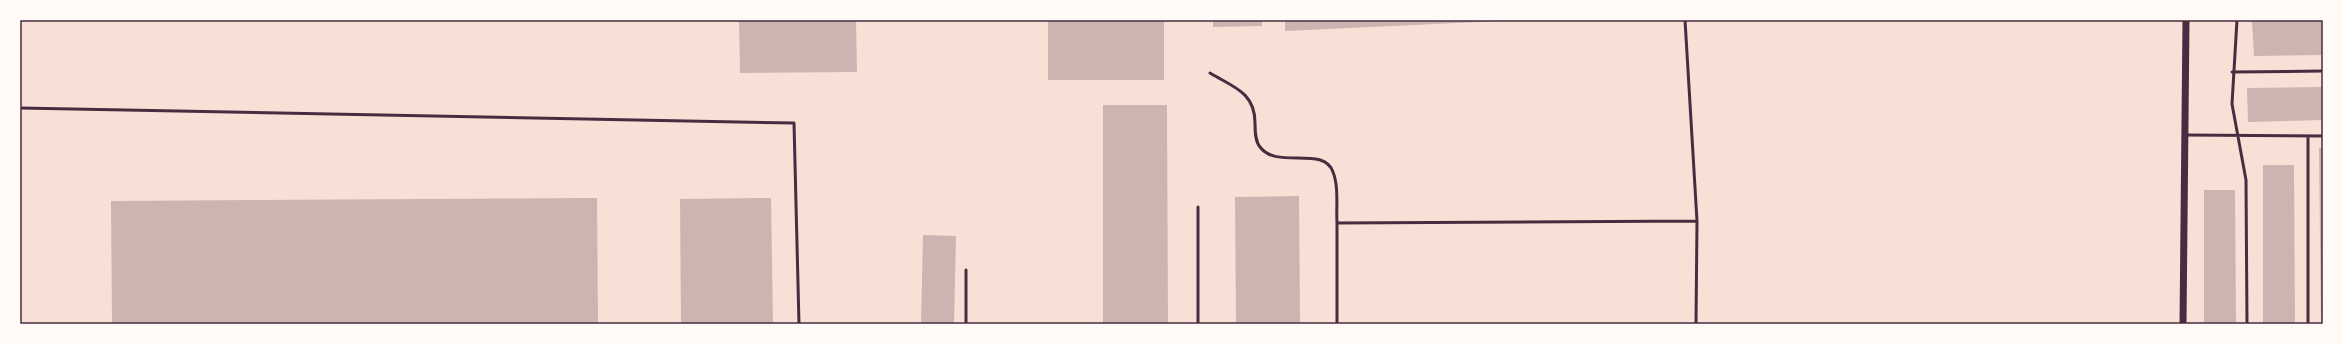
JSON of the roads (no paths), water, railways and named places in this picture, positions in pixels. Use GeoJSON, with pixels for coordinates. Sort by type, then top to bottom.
{"type":"FeatureCollection","features":[{"type":"Feature","properties":{"kind":"street"},"geometry":{"type":"LineString","coordinates":[[2183,324],[2186,20]]}},
{"type":"Feature","properties":{"kind":"lane"},"geometry":{"type":"LineString","coordinates":[[1685,20],[1696,221],[1696,324]]}},
{"type":"Feature","properties":{"kind":"lane"},"geometry":{"type":"LineString","coordinates":[[2237,20],[2232,72],[2232,104],[2246,180],[2247,324]]}},
{"type":"Feature","properties":{"kind":"lane"},"geometry":{"type":"LineString","coordinates":[[2232,72],[2323,70]]}},
{"type":"Feature","properties":{"kind":"lane"},"geometry":{"type":"LineString","coordinates":[[1210,73],[1249,98],[1255,114],[1255,134],[1259,146],[1267,155],[1280,158],[1311,158],[1324,161],[1333,170],[1336,182],[1337,324]]}},
{"type":"Feature","properties":{"kind":"lane"},"geometry":{"type":"LineString","coordinates":[[20,108],[794,123],[799,324]]}},
{"type":"Feature","properties":{"kind":"lane"},"geometry":{"type":"LineString","coordinates":[[2185,135],[2323,136]]}},
{"type":"Feature","properties":{"kind":"lane"},"geometry":{"type":"LineString","coordinates":[[2308,136],[2308,324]]}},
{"type":"Feature","properties":{"kind":"lane"},"geometry":{"type":"LineString","coordinates":[[1198,207],[1198,324]]}},
{"type":"Feature","properties":{"kind":"lane"},"geometry":{"type":"LineString","coordinates":[[1336,223],[1696,221]]}},
{"type":"Feature","properties":{"kind":"lane"},"geometry":{"type":"LineString","coordinates":[[966,270],[966,324]]}}]}
